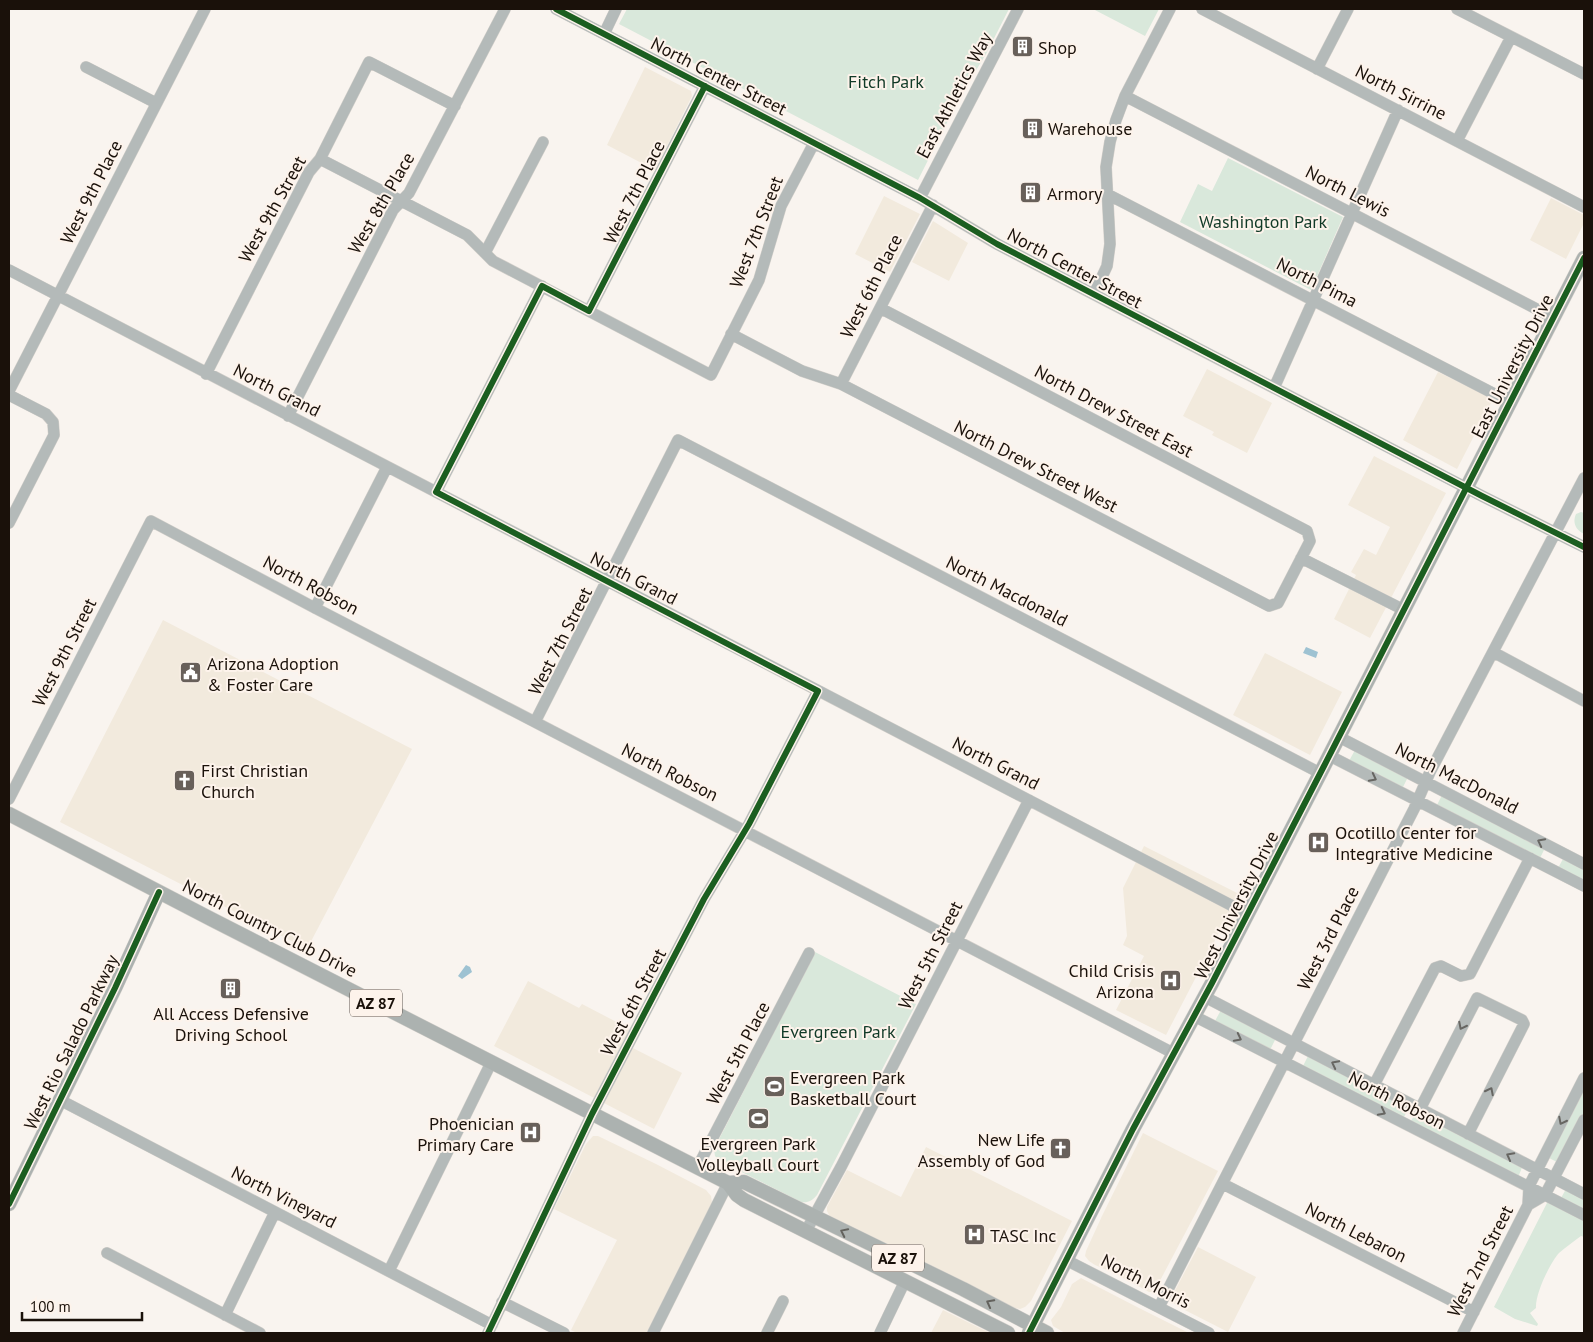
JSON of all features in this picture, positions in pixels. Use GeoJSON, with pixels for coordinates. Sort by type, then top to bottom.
{"type":"FeatureCollection","features":[{"type":"Feature","properties":{"kind":"main road","name":"East University Drive"},"geometry":{"type":"LineString","coordinates":[[1467,488],[1584,258]]}},
{"type":"Feature","properties":{"kind":"main road","name":"West University Drive"},"geometry":{"type":"LineString","coordinates":[[1031,1329],[1173,1053],[1205,997],[1330,756],[1467,488]]}},
{"type":"Feature","properties":{"kind":"main road","name":"North Country Club Drive"},"geometry":{"type":"LineString","coordinates":[[9,814],[697,1168],[728,1183],[744,1182],[962,1289],[1031,1329],[1047,1333]]}},
{"type":"Feature","properties":{"kind":"main road","name":"West Rio Salado Parkway"},"geometry":{"type":"LineString","coordinates":[[9,1204],[115,988],[159,892]]}},
{"type":"Feature","properties":{"kind":"main road","name":"North Country Club Drive"},"geometry":{"type":"LineString","coordinates":[[728,1183],[736,1195],[1008,1333]]}},
{"type":"Feature","properties":{"kind":"street","name":"West 9th Place"},"geometry":{"type":"LineString","coordinates":[[9,391],[204,9]]}},
{"type":"Feature","properties":{"kind":"street","name":"West 8th Place"},"geometry":{"type":"LineString","coordinates":[[288,416],[393,210],[409,193],[505,9]]}},
{"type":"Feature","properties":{"kind":"street","name":"North Center Street"},"geometry":{"type":"LineString","coordinates":[[556,9],[920,198],[997,244],[1584,547]]}},
{"type":"Feature","properties":{"kind":"street"},"geometry":{"type":"LineString","coordinates":[[604,34],[616,9]]}},
{"type":"Feature","properties":{"kind":"street","name":"East Athletics Way"},"geometry":{"type":"LineString","coordinates":[[920,198],[1018,9]]}},
{"type":"Feature","properties":{"kind":"street"},"geometry":{"type":"LineString","coordinates":[[1094,294],[1108,266],[1110,244],[1106,167],[1110,142],[1125,96],[1170,9]]}},
{"type":"Feature","properties":{"kind":"street","name":"North Sirrine"},"geometry":{"type":"LineString","coordinates":[[1202,9],[1584,207]]}},
{"type":"Feature","properties":{"kind":"street"},"geometry":{"type":"LineString","coordinates":[[1317,69],[1348,9]]}},
{"type":"Feature","properties":{"kind":"street"},"geometry":{"type":"LineString","coordinates":[[1457,9],[1584,74]]}},
{"type":"Feature","properties":{"kind":"street"},"geometry":{"type":"LineString","coordinates":[[1458,142],[1511,37]]}},
{"type":"Feature","properties":{"kind":"street","name":"West 9th Street"},"geometry":{"type":"LineString","coordinates":[[206,374],[309,172],[320,159],[369,62],[455,106]]}},
{"type":"Feature","properties":{"kind":"street"},"geometry":{"type":"LineString","coordinates":[[86,67],[156,103]]}},
{"type":"Feature","properties":{"kind":"street","name":"West 7th Place"},"geometry":{"type":"LineString","coordinates":[[589,311],[705,86]]}},
{"type":"Feature","properties":{"kind":"street","name":"North Lewis"},"geometry":{"type":"LineString","coordinates":[[1125,96],[1554,318]]}},
{"type":"Feature","properties":{"kind":"street"},"geometry":{"type":"LineString","coordinates":[[1274,388],[1398,110]]}},
{"type":"Feature","properties":{"kind":"street"},"geometry":{"type":"LineString","coordinates":[[485,253],[542,142]]}},
{"type":"Feature","properties":{"kind":"street","name":"West 7th Street"},"geometry":{"type":"LineString","coordinates":[[589,311],[711,375],[759,280],[781,206],[814,143]]}},
{"type":"Feature","properties":{"kind":"street"},"geometry":{"type":"LineString","coordinates":[[320,159],[467,235],[493,261],[589,311]]}},
{"type":"Feature","properties":{"kind":"street","name":"North Pima"},"geometry":{"type":"LineString","coordinates":[[1108,194],[1510,402]]}},
{"type":"Feature","properties":{"kind":"street","name":"West 6th Place"},"geometry":{"type":"LineString","coordinates":[[841,384],[933,205]]}},
{"type":"Feature","properties":{"kind":"street","name":"North Grand"},"geometry":{"type":"LineString","coordinates":[[9,270],[1248,914]]}},
{"type":"Feature","properties":{"kind":"street"},"geometry":{"type":"LineString","coordinates":[[436,492],[542,286]]}},
{"type":"Feature","properties":{"kind":"street","name":"North Drew Street East"},"geometry":{"type":"LineString","coordinates":[[880,308],[1307,531],[1310,541],[1302,558]]}},
{"type":"Feature","properties":{"kind":"street","name":"North Drew Street West"},"geometry":{"type":"LineString","coordinates":[[731,334],[802,371],[841,384],[1269,606],[1278,603],[1302,558]]}},
{"type":"Feature","properties":{"kind":"street"},"geometry":{"type":"LineString","coordinates":[[9,395],[46,414],[53,422],[54,435],[9,523]]}},
{"type":"Feature","properties":{"kind":"street","name":"West 7th Street"},"geometry":{"type":"LineString","coordinates":[[535,722],[678,440]]}},
{"type":"Feature","properties":{"kind":"street","name":"North Macdonald"},"geometry":{"type":"LineString","coordinates":[[678,440],[1320,774]]}},
{"type":"Feature","properties":{"kind":"street"},"geometry":{"type":"LineString","coordinates":[[315,608],[387,467]]}},
{"type":"Feature","properties":{"kind":"street","name":"West 3rd Place"},"geometry":{"type":"LineString","coordinates":[[1159,1307],[1418,800],[1425,782],[1584,478]]}},
{"type":"Feature","properties":{"kind":"street","name":"West 9th Street"},"geometry":{"type":"LineString","coordinates":[[9,799],[151,521]]}},
{"type":"Feature","properties":{"kind":"street","name":"North Robson"},"geometry":{"type":"LineString","coordinates":[[151,521],[1173,1053]]}},
{"type":"Feature","properties":{"kind":"street"},"geometry":{"type":"LineString","coordinates":[[1302,558],[1404,610]]}},
{"type":"Feature","properties":{"kind":"street"},"geometry":{"type":"LineString","coordinates":[[1493,652],[1584,700]]}},
{"type":"Feature","properties":{"kind":"street","name":"West 6th Street"},"geometry":{"type":"LineString","coordinates":[[490,1329],[592,1114],[704,899],[745,831],[818,691]]}},
{"type":"Feature","properties":{"kind":"street","name":"North MacDonald"},"geometry":{"type":"LineString","coordinates":[[1339,737],[1584,864]]}},
{"type":"Feature","properties":{"kind":"street"},"geometry":{"type":"LineString","coordinates":[[1330,756],[1584,886]]}},
{"type":"Feature","properties":{"kind":"street","name":"West 5th Street"},"geometry":{"type":"LineString","coordinates":[[806,1231],[841,1167],[1029,800]]}},
{"type":"Feature","properties":{"kind":"street"},"geometry":{"type":"LineString","coordinates":[[1549,868],[1558,850]]}},
{"type":"Feature","properties":{"kind":"street"},"geometry":{"type":"LineString","coordinates":[[1374,1085],[1435,968],[1441,966],[1461,976],[1470,974],[1530,858]]}},
{"type":"Feature","properties":{"kind":"street","name":"West 5th Place"},"geometry":{"type":"LineString","coordinates":[[697,1168],[809,953]]}},
{"type":"Feature","properties":{"kind":"street","name":"North Robson"},"geometry":{"type":"LineString","coordinates":[[1205,997],[1584,1194]]}},
{"type":"Feature","properties":{"kind":"street"},"geometry":{"type":"LineString","coordinates":[[1420,1109],[1477,998],[1522,1020],[1524,1024],[1468,1134]]}},
{"type":"Feature","properties":{"kind":"street","name":"North Robson"},"geometry":{"type":"LineString","coordinates":[[1194,1016],[1529,1186],[1584,1216]]}},
{"type":"Feature","properties":{"kind":"street"},"geometry":{"type":"LineString","coordinates":[[389,1271],[491,1063]]}},
{"type":"Feature","properties":{"kind":"street","name":"West 2nd Street"},"geometry":{"type":"LineString","coordinates":[[1463,1333],[1528,1204],[1529,1186],[1584,1078]]}},
{"type":"Feature","properties":{"kind":"street","name":"North Vineyard"},"geometry":{"type":"LineString","coordinates":[[60,1100],[389,1271],[490,1329]]}},
{"type":"Feature","properties":{"kind":"street"},"geometry":{"type":"LineString","coordinates":[[1545,1195],[1584,1120]]}},
{"type":"Feature","properties":{"kind":"street"},"geometry":{"type":"LineString","coordinates":[[653,1333],[728,1183]]}},
{"type":"Feature","properties":{"kind":"street","name":"North Lebaron"},"geometry":{"type":"LineString","coordinates":[[1223,1184],[1474,1312]]}},
{"type":"Feature","properties":{"kind":"street","name":"West 2nd Street"},"geometry":{"type":"LineString","coordinates":[[1528,1204],[1545,1195]]}},
{"type":"Feature","properties":{"kind":"street"},"geometry":{"type":"LineString","coordinates":[[225,1315],[275,1212]]}},
{"type":"Feature","properties":{"kind":"street"},"geometry":{"type":"LineString","coordinates":[[107,1253],[260,1333]]}},
{"type":"Feature","properties":{"kind":"street","name":"North Morris"},"geometry":{"type":"LineString","coordinates":[[1066,1260],[1209,1333]]}},
{"type":"Feature","properties":{"kind":"street"},"geometry":{"type":"LineString","coordinates":[[880,1333],[905,1280]]}},
{"type":"Feature","properties":{"kind":"street"},"geometry":{"type":"LineString","coordinates":[[767,1333],[783,1301]]}},
{"type":"Feature","properties":{"kind":"street"},"geometry":{"type":"LineString","coordinates":[[502,1302],[564,1333]]}},
{"type":"Feature","properties":{"kind":"shaded area"},"geometry":{"type":"Polygon","coordinates":[[[645,67],[691,91],[692,96],[655,170],[607,145],[645,67]]]}},
{"type":"Feature","properties":{"kind":"shaded area"},"geometry":{"type":"Polygon","coordinates":[[[884,196],[920,214],[890,272],[855,254],[884,196]]]}},
{"type":"Feature","properties":{"kind":"shaded area"},"geometry":{"type":"Polygon","coordinates":[[[1551,198],[1584,215],[1584,223],[1566,259],[1530,240],[1551,198]]]}},
{"type":"Feature","properties":{"kind":"shaded area"},"geometry":{"type":"Polygon","coordinates":[[[933,221],[968,243],[949,281],[912,262],[933,221]]]}},
{"type":"Feature","properties":{"kind":"shaded area"},"geometry":{"type":"Polygon","coordinates":[[[1207,369],[1272,403],[1247,453],[1212,435],[1214,432],[1183,416],[1207,369]]]}},
{"type":"Feature","properties":{"kind":"shaded area"},"geometry":{"type":"Polygon","coordinates":[[[1438,372],[1493,399],[1457,469],[1403,440],[1438,372]]]}},
{"type":"Feature","properties":{"kind":"shaded area"},"geometry":{"type":"Polygon","coordinates":[[[1374,456],[1446,493],[1370,638],[1334,619],[1356,575],[1351,572],[1364,549],[1376,555],[1390,527],[1348,505],[1374,456]]]}},
{"type":"Feature","properties":{"kind":"shaded area"},"geometry":{"type":"Polygon","coordinates":[[[163,620],[412,749],[307,949],[60,822],[163,620]]]}},
{"type":"Feature","properties":{"kind":"shaded area"},"geometry":{"type":"Polygon","coordinates":[[[1265,653],[1342,692],[1310,755],[1233,715],[1265,653]]]}},
{"type":"Feature","properties":{"kind":"shaded area"},"geometry":{"type":"Polygon","coordinates":[[[1144,846],[1239,894],[1166,1035],[1116,1010],[1144,956],[1123,945],[1127,936],[1123,888],[1144,846]]]}},
{"type":"Feature","properties":{"kind":"shaded area"},"geometry":{"type":"Polygon","coordinates":[[[528,981],[579,1008],[582,1004],[630,1029],[623,1043],[682,1073],[654,1129],[494,1046],[528,981]]]}},
{"type":"Feature","properties":{"kind":"shaded area"},"geometry":{"type":"Polygon","coordinates":[[[1143,1133],[1218,1171],[1154,1292],[1149,1292],[1095,1265],[1085,1256],[1102,1216],[1143,1133]]]}},
{"type":"Feature","properties":{"kind":"shaded area"},"geometry":{"type":"Polygon","coordinates":[[[593,1136],[598,1136],[656,1164],[706,1190],[711,1196],[712,1203],[647,1333],[577,1333],[571,1330],[617,1240],[554,1209],[586,1144],[593,1136]]]}},
{"type":"Feature","properties":{"kind":"shaded area"},"geometry":{"type":"Polygon","coordinates":[[[926,1147],[1072,1221],[1031,1301],[1025,1307],[1015,1308],[830,1217],[827,1207],[847,1170],[901,1197],[926,1147]]]}},
{"type":"Feature","properties":{"kind":"shaded area"},"geometry":{"type":"Polygon","coordinates":[[[1198,1247],[1256,1277],[1228,1332],[1172,1302],[1171,1298],[1198,1247]]]}},
{"type":"Feature","properties":{"kind":"shaded area"},"geometry":{"type":"Polygon","coordinates":[[[1081,1278],[1189,1333],[1065,1333],[1053,1326],[1051,1320],[1061,1307],[1072,1284],[1081,1278]]]}},
{"type":"Feature","properties":{"kind":"shaded area"},"geometry":{"type":"Polygon","coordinates":[[[943,1310],[990,1333],[931,1333],[943,1310]]]}},
{"type":"Feature","properties":{"kind":"green space","name":"Fitch Park"},"geometry":{"type":"Polygon","coordinates":[[[627,9],[1009,9],[986,54],[961,95],[918,180],[619,24],[627,9]]]}},
{"type":"Feature","properties":{"kind":"green space"},"geometry":{"type":"Polygon","coordinates":[[[1093,9],[1159,9],[1145,36],[1093,9]]]}},
{"type":"Feature","properties":{"kind":"green space","name":"Washington Park"},"geometry":{"type":"Polygon","coordinates":[[[1228,158],[1343,217],[1311,290],[1180,222],[1198,184],[1212,191],[1228,158]]]}},
{"type":"Feature","properties":{"kind":"green space"},"geometry":{"type":"Polygon","coordinates":[[[1584,513],[1584,534],[1577,528],[1575,523],[1576,514],[1584,513]]]}},
{"type":"Feature","properties":{"kind":"green space"},"geometry":{"type":"Polygon","coordinates":[[[1355,750],[1408,777],[1402,789],[1349,761],[1355,750]]]}},
{"type":"Feature","properties":{"kind":"green space"},"geometry":{"type":"Polygon","coordinates":[[[1442,795],[1545,848],[1540,858],[1436,807],[1442,795]]]}},
{"type":"Feature","properties":{"kind":"green space"},"geometry":{"type":"Polygon","coordinates":[[[1563,859],[1584,869],[1584,883],[1558,868],[1563,859]]]}},
{"type":"Feature","properties":{"kind":"green space","name":"Evergreen Park"},"geometry":{"type":"Polygon","coordinates":[[[815,952],[916,1004],[817,1195],[810,1201],[801,1202],[720,1161],[715,1156],[714,1149],[815,952]]]}},
{"type":"Feature","properties":{"kind":"green space"},"geometry":{"type":"Polygon","coordinates":[[[1221,1010],[1276,1038],[1271,1048],[1268,1049],[1215,1021],[1221,1010]]]}},
{"type":"Feature","properties":{"kind":"green space"},"geometry":{"type":"Polygon","coordinates":[[[1308,1056],[1407,1106],[1408,1109],[1404,1117],[1400,1117],[1303,1066],[1308,1056]]]}},
{"type":"Feature","properties":{"kind":"green space"},"geometry":{"type":"Polygon","coordinates":[[[1584,1086],[1584,1114],[1559,1163],[1547,1157],[1584,1086]]]}},
{"type":"Feature","properties":{"kind":"green space"},"geometry":{"type":"Polygon","coordinates":[[[1416,1112],[1523,1165],[1519,1175],[1516,1176],[1411,1121],[1416,1112]]]}},
{"type":"Feature","properties":{"kind":"green space"},"geometry":{"type":"Polygon","coordinates":[[[1566,1189],[1584,1197],[1584,1212],[1561,1198],[1566,1189]]]}},
{"type":"Feature","properties":{"kind":"green space"},"geometry":{"type":"Polygon","coordinates":[[[1547,1203],[1551,1203],[1584,1221],[1584,1237],[1581,1236],[1559,1253],[1548,1271],[1540,1287],[1536,1308],[1530,1313],[1538,1324],[1537,1326],[1515,1319],[1494,1307],[1547,1203]]]}},
{"type":"Feature","properties":{"kind":"water"},"geometry":{"type":"Polygon","coordinates":[[[1306,647],[1318,652],[1316,658],[1303,653],[1306,647]]]}},
{"type":"Feature","properties":{"kind":"water"},"geometry":{"type":"Polygon","coordinates":[[[466,965],[470,967],[472,972],[462,979],[458,976],[466,965]]]}},
{"type":"Feature","properties":{"kind":"cycle path"},"geometry":{"type":"LineString","coordinates":[[556,9],[920,198],[997,244],[1584,547]]}},
{"type":"Feature","properties":{"kind":"cycle path"},"geometry":{"type":"LineString","coordinates":[[488,1333],[592,1114],[704,899],[749,824],[818,691],[436,492],[542,286],[589,311],[705,86]]}},
{"type":"Feature","properties":{"kind":"cycle path"},"geometry":{"type":"LineString","coordinates":[[1029,1333],[1133,1129],[1212,983],[1584,258]]}},
{"type":"Feature","properties":{"kind":"cycle path"},"geometry":{"type":"LineString","coordinates":[[9,1204],[115,988],[159,892]]}},
{"type":"Feature","properties":{"kind":"place","name":"Shop"},"geometry":{"type":"Point","coordinates":[1022,47]}},
{"type":"Feature","properties":{"kind":"place","name":"Warehouse"},"geometry":{"type":"Point","coordinates":[1032,128]}},
{"type":"Feature","properties":{"kind":"place","name":"Armory"},"geometry":{"type":"Point","coordinates":[1031,193]}},
{"type":"Feature","properties":{"kind":"place","name":"Arizona Adoption & Foster Care"},"geometry":{"type":"Point","coordinates":[191,673]}},
{"type":"Feature","properties":{"kind":"place","name":"First Christian Church"},"geometry":{"type":"Point","coordinates":[185,780]}},
{"type":"Feature","properties":{"kind":"place","name":"Ocotillo Center for Integrative Medicine"},"geometry":{"type":"Point","coordinates":[1319,842]}},
{"type":"Feature","properties":{"kind":"place","name":"Child Crisis Arizona"},"geometry":{"type":"Point","coordinates":[1170,980]}},
{"type":"Feature","properties":{"kind":"place","name":"All Access Defensive Driving School"},"geometry":{"type":"Point","coordinates":[231,988]}},
{"type":"Feature","properties":{"kind":"place","name":"Evergreen Park Basketball Court"},"geometry":{"type":"Point","coordinates":[774,1087]}},
{"type":"Feature","properties":{"kind":"place","name":"Evergreen Park Volleyball Court"},"geometry":{"type":"Point","coordinates":[758,1118]}},
{"type":"Feature","properties":{"kind":"place","name":"Phoenician Primary Care"},"geometry":{"type":"Point","coordinates":[530,1133]}},
{"type":"Feature","properties":{"kind":"place","name":"New Life Assembly of God"},"geometry":{"type":"Point","coordinates":[1061,1149]}},
{"type":"Feature","properties":{"kind":"place","name":"TASC Inc"},"geometry":{"type":"Point","coordinates":[974,1235]}}]}
